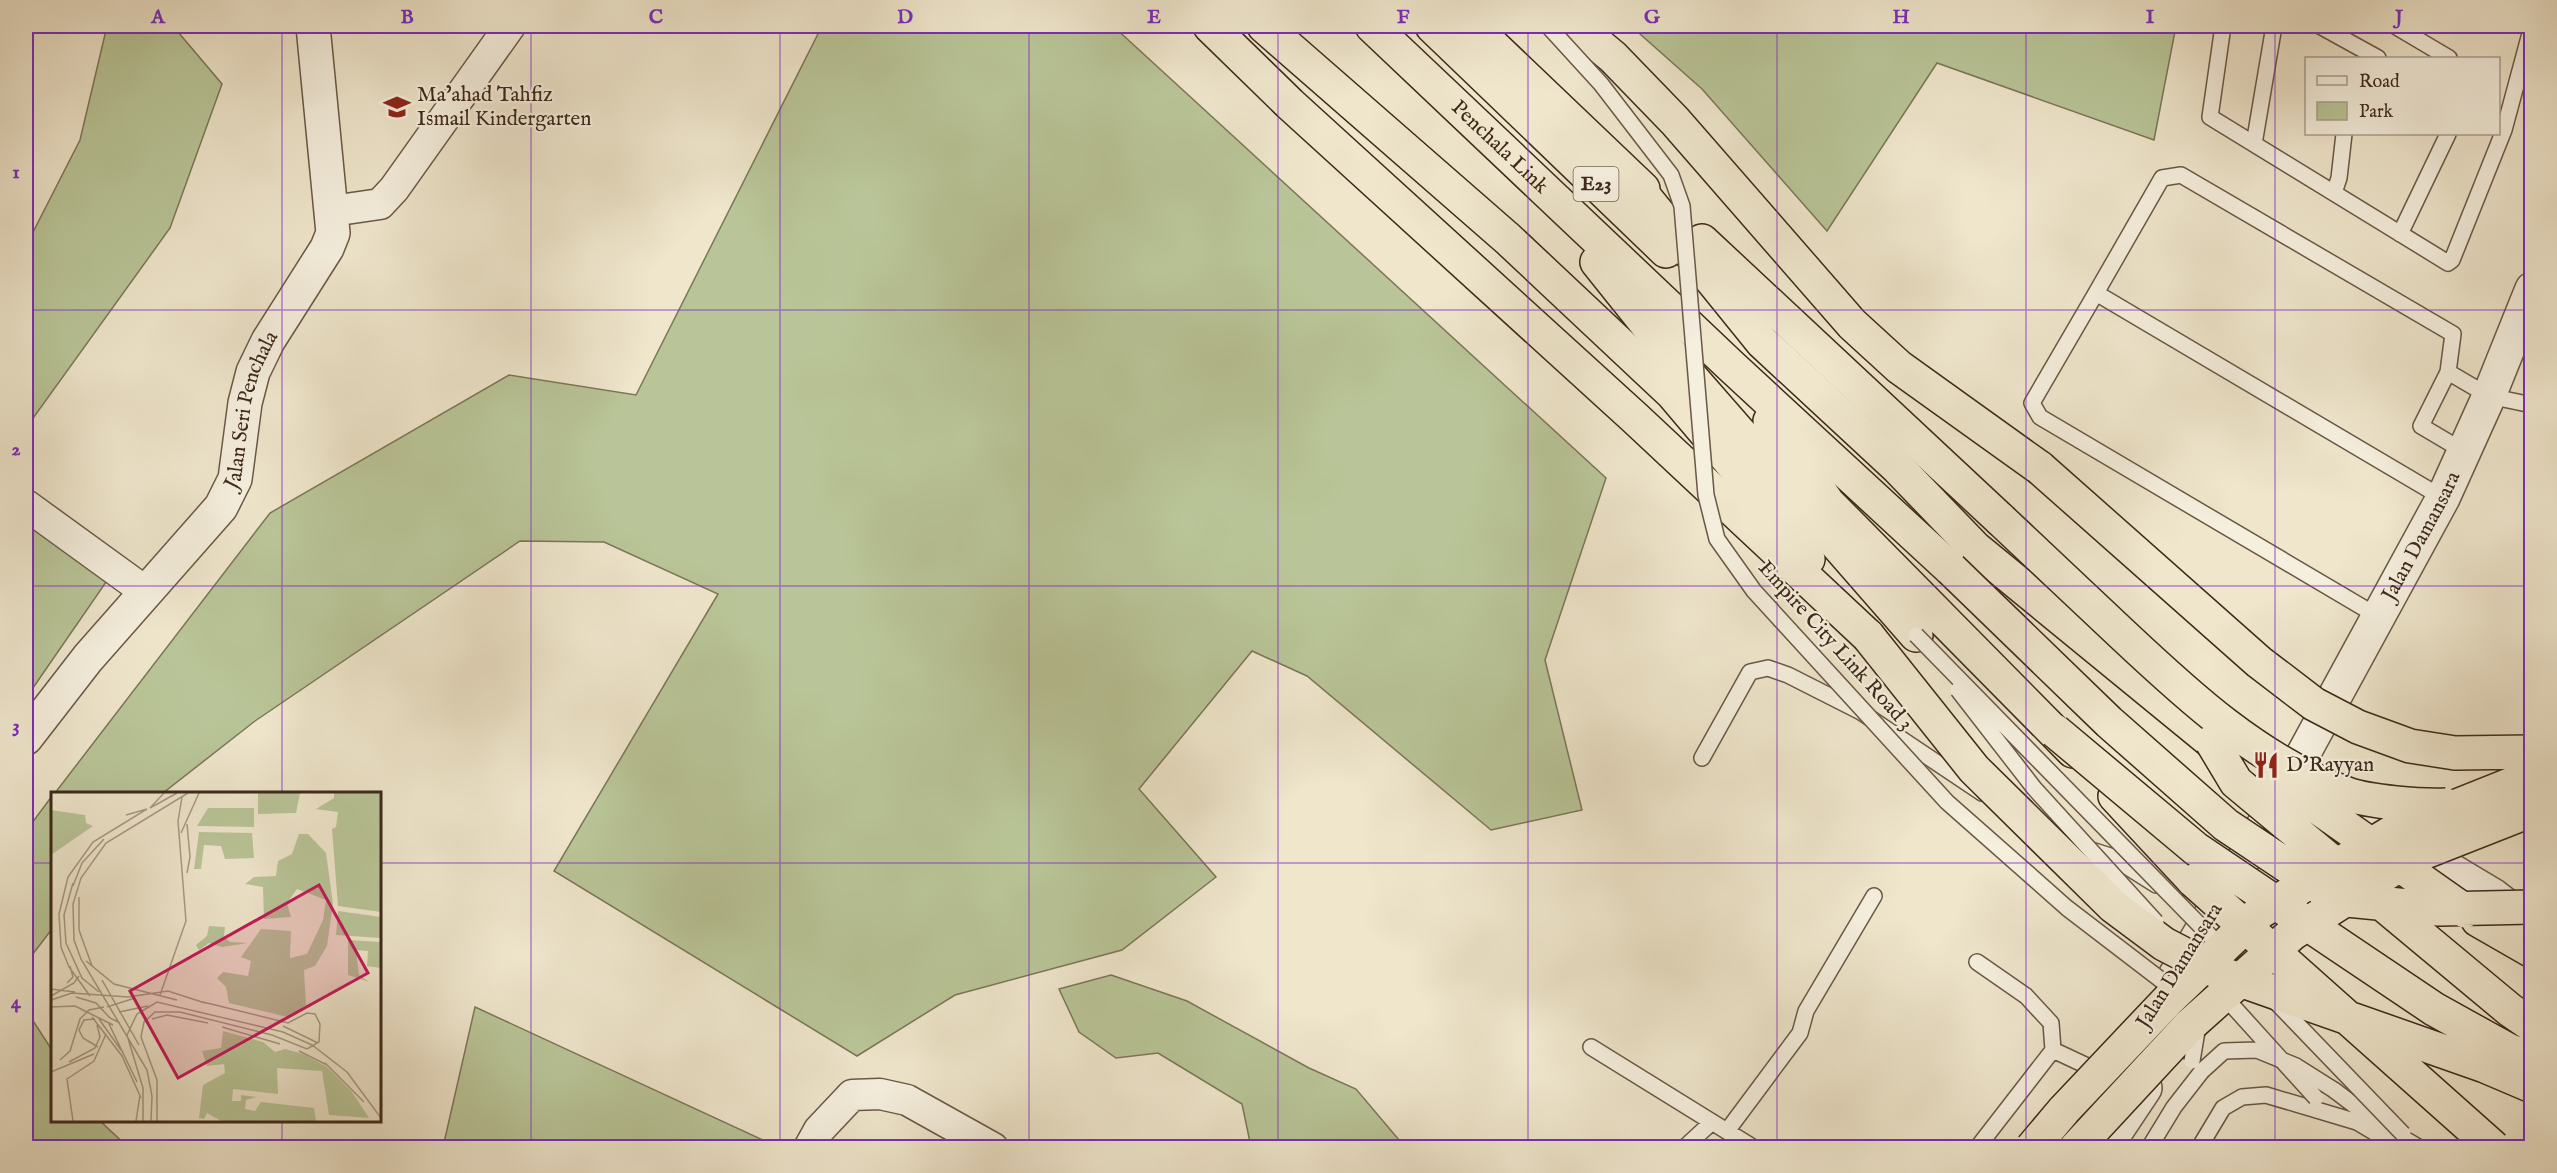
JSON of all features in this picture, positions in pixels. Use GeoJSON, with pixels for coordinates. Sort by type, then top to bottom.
{"type":"FeatureCollection","features":[{"type":"Feature","properties":{"kind":"highway"},"geometry":{"type":"LineString","coordinates":[[1210,26],[1290,104],[1635,418],[1868,636]]}},
{"type":"Feature","properties":{"kind":"highway"},"geometry":{"type":"LineString","coordinates":[[1264,26],[1508,238],[1673,394],[1773,512],[1974,769],[2113,906],[2164,945],[2220,973],[2485,1065],[2532,1086]]}},
{"type":"Feature","properties":{"kind":"highway","name":"Penchala Link"},"geometry":{"type":"LineString","coordinates":[[1372,26],[1511,155],[1731,366]]}},
{"type":"Feature","properties":{"kind":"highway","name":"Penchala Link"},"geometry":{"type":"LineString","coordinates":[[1432,26],[1762,342]]}},
{"type":"Feature","properties":{"kind":"highway"},"geometry":{"type":"LineString","coordinates":[[1472,26],[1628,175],[1794,325],[2157,667],[2225,726],[2288,767],[2349,795],[2424,806],[2458,804],[2507,795],[2532,787]]}},
{"type":"Feature","properties":{"kind":"highway"},"geometry":{"type":"LineString","coordinates":[[1576,26],[1613,57],[1675,121],[1851,324],[1899,367],[2040,468],[2259,662],[2314,704],[2358,727],[2410,746],[2455,753],[2532,752]]}},
{"type":"Feature","properties":{"kind":"highway"},"geometry":{"type":"LineString","coordinates":[[1511,155],[1669,352],[1916,635]]}},
{"type":"Feature","properties":{"kind":"highway"},"geometry":{"type":"LineString","coordinates":[[1628,175],[1762,342],[1898,468],[1963,558],[2109,722],[2226,825],[2337,899],[2439,909],[2531,927]]}},
{"type":"Feature","properties":{"kind":"highway"},"geometry":{"type":"LineString","coordinates":[[1731,366],[1963,558],[2212,742],[2260,767],[2478,920],[2531,927]]}},
{"type":"Feature","properties":{"kind":"highway"},"geometry":{"type":"LineString","coordinates":[[1731,366],[1828,503],[2055,731],[2194,880],[2494,1148]]}},
{"type":"Feature","properties":{"kind":"highway"},"geometry":{"type":"LineString","coordinates":[[2055,731],[2196,849],[2434,1009],[2508,1050],[2532,1060]]}},
{"type":"Feature","properties":{"kind":"highway"},"geometry":{"type":"LineString","coordinates":[[2212,742],[2236,782],[2510,1010],[2532,1025]]}},
{"type":"Feature","properties":{"kind":"highway"},"geometry":{"type":"LineString","coordinates":[[2032,1148],[2064,1110],[2169,999],[2260,912],[2394,831],[2532,776]]}},
{"type":"Feature","properties":{"kind":"highway"},"geometry":{"type":"LineString","coordinates":[[2076,1148],[2190,1025],[2293,933],[2409,858],[2532,810]]}},
{"type":"Feature","properties":{"kind":"street","name":"Jalan Seri Penchala"},"geometry":{"type":"LineString","coordinates":[[26,738],[88,658],[221,507],[235,479],[245,403],[253,372],[268,341],[327,248],[333,233],[313,26]]}},
{"type":"Feature","properties":{"kind":"street"},"geometry":{"type":"LineString","coordinates":[[332,211],[380,204],[394,189],[510,26]]}},
{"type":"Feature","properties":{"kind":"street","name":"Jalan Damansara"},"geometry":{"type":"LineString","coordinates":[[2057,1148],[2111,1077],[2209,921],[2292,776],[2443,498],[2489,396],[2532,289]]}},
{"type":"Feature","properties":{"kind":"street"},"geometry":{"type":"LineString","coordinates":[[26,505],[146,592]]}},
{"type":"Feature","properties":{"kind":"street"},"geometry":{"type":"LineString","coordinates":[[2292,776],[2494,896],[2531,927]]}},
{"type":"Feature","properties":{"kind":"street","name":"Jalan Damansara"},"geometry":{"type":"LineString","coordinates":[[2105,1148],[2202,1002],[2271,882],[2292,776]]}},
{"type":"Feature","properties":{"kind":"street"},"geometry":{"type":"LineString","coordinates":[[2271,882],[2298,857],[2329,837],[2373,824]]}},
{"type":"Feature","properties":{"kind":"street"},"geometry":{"type":"LineString","coordinates":[[809,1148],[819,1130],[852,1095],[879,1094],[907,1100],[993,1148]]}},
{"type":"Feature","properties":{"kind":"lane","name":"Empire City Link Road 3"},"geometry":{"type":"LineString","coordinates":[[1548,26],[1601,84],[1671,175],[1682,206],[1706,495],[1717,539],[1754,591],[1947,802],[2067,908],[2182,997],[2197,1031],[2192,1061],[2174,1107]]}},
{"type":"Feature","properties":{"kind":"lane"},"geometry":{"type":"LineString","coordinates":[[2223,26],[2210,117],[2446,262],[2450,262],[2499,135]]}},
{"type":"Feature","properties":{"kind":"lane"},"geometry":{"type":"LineString","coordinates":[[2254,144],[2274,26]]}},
{"type":"Feature","properties":{"kind":"lane"},"geometry":{"type":"LineString","coordinates":[[2320,26],[2351,51],[2374,57]]}},
{"type":"Feature","properties":{"kind":"lane"},"geometry":{"type":"LineString","coordinates":[[2396,26],[2447,57]]}},
{"type":"Feature","properties":{"kind":"lane"},"geometry":{"type":"LineString","coordinates":[[2501,129],[2532,26]]}},
{"type":"Feature","properties":{"kind":"lane"},"geometry":{"type":"LineString","coordinates":[[2500,87],[2513,94]]}},
{"type":"Feature","properties":{"kind":"lane"},"geometry":{"type":"LineString","coordinates":[[2334,194],[2339,178],[2344,135]]}},
{"type":"Feature","properties":{"kind":"lane"},"geometry":{"type":"LineString","coordinates":[[2400,234],[2448,135]]}},
{"type":"Feature","properties":{"kind":"lane"},"geometry":{"type":"LineString","coordinates":[[2379,617],[2040,417],[2032,403],[2162,177],[2181,176],[2453,334],[2448,372],[2421,426],[2465,452]]}},
{"type":"Feature","properties":{"kind":"lane"},"geometry":{"type":"LineString","coordinates":[[2096,293],[2443,498]]}},
{"type":"Feature","properties":{"kind":"lane"},"geometry":{"type":"LineString","coordinates":[[2448,372],[2489,396],[2532,405]]}},
{"type":"Feature","properties":{"kind":"lane"},"geometry":{"type":"LineString","coordinates":[[1916,635],[2236,962],[2399,1141]]}},
{"type":"Feature","properties":{"kind":"lane"},"geometry":{"type":"LineString","coordinates":[[1916,635],[2034,788],[2316,1098]]}},
{"type":"Feature","properties":{"kind":"lane"},"geometry":{"type":"LineString","coordinates":[[1702,758],[1750,672],[1768,668],[1788,675],[1862,712],[1962,782],[2062,841],[2110,856],[2193,908],[2209,921]]}},
{"type":"Feature","properties":{"kind":"lane"},"geometry":{"type":"LineString","coordinates":[[1726,1131],[1800,1033],[1806,1011],[1874,896]]}},
{"type":"Feature","properties":{"kind":"lane"},"geometry":{"type":"LineString","coordinates":[[1977,962],[2026,996],[2051,1023],[2053,1050],[1977,1148]]}},
{"type":"Feature","properties":{"kind":"lane"},"geometry":{"type":"LineString","coordinates":[[1591,1047],[1754,1148]]}},
{"type":"Feature","properties":{"kind":"lane"},"geometry":{"type":"LineString","coordinates":[[2053,1050],[2111,1077]]}},
{"type":"Feature","properties":{"kind":"lane"},"geometry":{"type":"LineString","coordinates":[[2150,1148],[2174,1107],[2202,1071],[2224,1051],[2257,1050],[2296,1066],[2334,1090],[2399,1141]]}},
{"type":"Feature","properties":{"kind":"lane"},"geometry":{"type":"LineString","coordinates":[[2199,1148],[2223,1108],[2242,1097],[2266,1095],[2356,1122],[2399,1141]]}},
{"type":"Feature","properties":{"kind":"lane"},"geometry":{"type":"LineString","coordinates":[[1684,1148],[1712,1122]]}},
{"type":"Feature","properties":{"kind":"green space"},"geometry":{"type":"Polygon","coordinates":[[[107,26],[173,26],[222,84],[170,228],[26,428],[26,246],[80,140],[107,26]]]}},
{"type":"Feature","properties":{"kind":"green space"},"geometry":{"type":"Polygon","coordinates":[[[822,26],[1113,26],[1606,478],[1545,660],[1582,810],[1491,830],[1307,676],[1252,651],[1139,789],[1216,877],[1122,950],[955,995],[857,1056],[554,871],[718,594],[604,542],[520,541],[255,721],[164,792],[56,792],[270,513],[509,375],[636,395],[822,26]]]}},
{"type":"Feature","properties":{"kind":"green space"},"geometry":{"type":"Polygon","coordinates":[[[1631,26],[2176,26],[2154,140],[1937,63],[1827,231],[1702,89],[1631,26]]]}},
{"type":"Feature","properties":{"kind":"green space"},"geometry":{"type":"Polygon","coordinates":[[[26,514],[113,572],[26,698],[26,514]]]}},
{"type":"Feature","properties":{"kind":"green space"},"geometry":{"type":"Polygon","coordinates":[[[51,797],[51,930],[26,963],[26,831],[51,797]]]}},
{"type":"Feature","properties":{"kind":"green space"},"geometry":{"type":"Polygon","coordinates":[[[1111,975],[1187,1001],[1309,1068],[1356,1089],[1405,1147],[1251,1147],[1242,1104],[1158,1053],[1116,1058],[1079,1032],[1059,989],[1111,975]]]}},
{"type":"Feature","properties":{"kind":"green space"},"geometry":{"type":"Polygon","coordinates":[[[475,1007],[763,1140],[759,1148],[443,1147],[475,1007]]]}},
{"type":"Feature","properties":{"kind":"green space"},"geometry":{"type":"Polygon","coordinates":[[[26,1010],[51,1048],[51,1122],[101,1122],[128,1147],[26,1147],[26,1010]]]}},
{"type":"Feature","properties":{"kind":"place","name":"Ma’ahad Tahfiz Ismail Kindergarten"},"geometry":{"type":"Point","coordinates":[397,107]}},
{"type":"Feature","properties":{"kind":"place","name":"D’Rayyan"},"geometry":{"type":"Point","coordinates":[2266,765]}}]}
